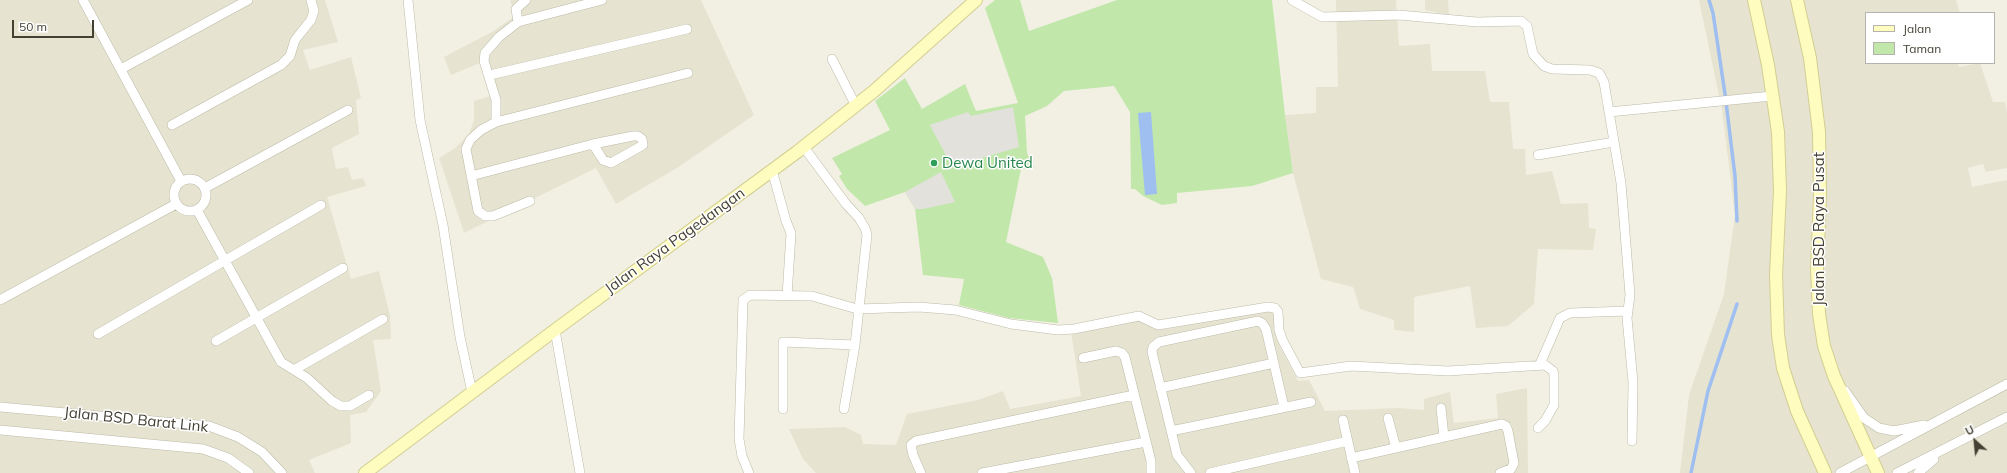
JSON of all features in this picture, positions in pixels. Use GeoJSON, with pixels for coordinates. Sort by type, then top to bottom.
{"type":"FeatureCollection","features":[{"type":"Feature","properties":{"kind":"main road","name":"Jalan Raya Pagedangan"},"geometry":{"type":"LineString","coordinates":[[365,473],[856,106],[976,0]]}},
{"type":"Feature","properties":{"kind":"main road"},"geometry":{"type":"LineString","coordinates":[[1754,0],[1778,132],[1780,191],[1776,275],[1778,335],[1783,368],[1796,411],[1825,473]]}},
{"type":"Feature","properties":{"kind":"main road","name":"Jalan BSD Raya Pusat"},"geometry":{"type":"LineString","coordinates":[[1796,0],[1810,58],[1819,132],[1820,195],[1817,269],[1819,314],[1824,346],[1834,376],[1878,473]]}},
{"type":"Feature","properties":{"kind":"street"},"geometry":{"type":"LineString","coordinates":[[83,0],[181,181]]}},
{"type":"Feature","properties":{"kind":"street"},"geometry":{"type":"LineString","coordinates":[[121,69],[248,0]]}},
{"type":"Feature","properties":{"kind":"street"},"geometry":{"type":"LineString","coordinates":[[172,125],[281,65],[290,56],[295,40],[311,20],[314,10],[311,0]]}},
{"type":"Feature","properties":{"kind":"street"},"geometry":{"type":"LineString","coordinates":[[408,0],[420,120],[443,225],[460,337],[472,392]]}},
{"type":"Feature","properties":{"kind":"street"},"geometry":{"type":"LineString","coordinates":[[518,22],[516,9],[526,0]]}},
{"type":"Feature","properties":{"kind":"street"},"geometry":{"type":"LineString","coordinates":[[496,122],[496,100],[490,76],[484,61],[485,53],[499,37],[518,22],[602,0]]}},
{"type":"Feature","properties":{"kind":"street"},"geometry":{"type":"LineString","coordinates":[[1292,0],[1322,17],[1399,15],[1476,22],[1521,20],[1527,26],[1533,54],[1544,66],[1552,69],[1590,70],[1599,73],[1604,82],[1621,183],[1630,295],[1628,310],[1632,382],[1632,441]]}},
{"type":"Feature","properties":{"kind":"street"},"geometry":{"type":"LineString","coordinates":[[490,76],[687,28]]}},
{"type":"Feature","properties":{"kind":"street"},"geometry":{"type":"LineString","coordinates":[[832,59],[856,106]]}},
{"type":"Feature","properties":{"kind":"street"},"geometry":{"type":"LineString","coordinates":[[530,201],[496,216],[485,216],[478,210],[466,149],[467,145],[481,130],[496,122],[688,73]]}},
{"type":"Feature","properties":{"kind":"street"},"geometry":{"type":"LineString","coordinates":[[1609,112],[1772,96]]}},
{"type":"Feature","properties":{"kind":"street"},"geometry":{"type":"LineString","coordinates":[[205,188],[348,110]]}},
{"type":"Feature","properties":{"kind":"street"},"geometry":{"type":"LineString","coordinates":[[471,176],[593,144],[633,136],[638,136],[642,139],[643,145],[611,163],[603,160],[593,144]]}},
{"type":"Feature","properties":{"kind":"street"},"geometry":{"type":"LineString","coordinates":[[1538,154],[1614,142]]}},
{"type":"Feature","properties":{"kind":"street"},"geometry":{"type":"LineString","coordinates":[[803,146],[865,228],[867,235],[854,344],[844,409]]}},
{"type":"Feature","properties":{"kind":"street"},"geometry":{"type":"LineString","coordinates":[[772,170],[786,221],[791,233],[787,296]]}},
{"type":"Feature","properties":{"kind":"street"},"geometry":{"type":"LineString","coordinates":[[190,178],[199,181],[205,188],[206,196],[203,204],[197,210],[189,211],[182,209],[176,204],[173,196],[175,187],[181,181],[190,178]]}},
{"type":"Feature","properties":{"kind":"street"},"geometry":{"type":"LineString","coordinates":[[0,300],[176,204]]}},
{"type":"Feature","properties":{"kind":"street"},"geometry":{"type":"LineString","coordinates":[[98,334],[322,206]]}},
{"type":"Feature","properties":{"kind":"street"},"geometry":{"type":"LineString","coordinates":[[197,210],[280,362],[307,378],[332,401],[341,406],[350,406],[369,395]]}},
{"type":"Feature","properties":{"kind":"street"},"geometry":{"type":"LineString","coordinates":[[216,341],[343,268]]}},
{"type":"Feature","properties":{"kind":"street"},"geometry":{"type":"LineString","coordinates":[[749,473],[742,456],[739,439],[743,300],[750,295],[812,296],[857,309],[919,307],[955,310],[1012,324],[1058,330],[1074,329],[1139,316],[1158,325],[1268,307],[1275,308],[1278,312],[1279,330],[1282,339],[1300,373],[1351,366],[1448,371],[1545,364],[1553,371],[1555,392],[1554,405],[1551,412],[1538,428]]}},
{"type":"Feature","properties":{"kind":"street"},"geometry":{"type":"LineString","coordinates":[[1540,364],[1560,318],[1570,313],[1628,310]]}},
{"type":"Feature","properties":{"kind":"street"},"geometry":{"type":"LineString","coordinates":[[294,370],[383,319]]}},
{"type":"Feature","properties":{"kind":"street"},"geometry":{"type":"LineString","coordinates":[[1191,473],[1177,454],[1160,388],[1152,352],[1152,347],[1159,342],[1258,321],[1262,323],[1266,329],[1284,407]]}},
{"type":"Feature","properties":{"kind":"street"},"geometry":{"type":"LineString","coordinates":[[555,330],[580,473]]}},
{"type":"Feature","properties":{"kind":"street"},"geometry":{"type":"LineString","coordinates":[[783,409],[783,342],[854,344]]}},
{"type":"Feature","properties":{"kind":"street"},"geometry":{"type":"LineString","coordinates":[[1083,358],[1116,351],[1122,352],[1125,357],[1151,461],[1151,473]]}},
{"type":"Feature","properties":{"kind":"street"},"geometry":{"type":"LineString","coordinates":[[1160,388],[1274,363]]}},
{"type":"Feature","properties":{"kind":"street"},"geometry":{"type":"LineString","coordinates":[[1834,376],[1864,418],[1878,428],[1894,431],[1936,422]]}},
{"type":"Feature","properties":{"kind":"street"},"geometry":{"type":"LineString","coordinates":[[1840,473],[2007,384]]}},
{"type":"Feature","properties":{"kind":"street"},"geometry":{"type":"LineString","coordinates":[[921,473],[913,455],[911,445],[916,441],[1134,395]]}},
{"type":"Feature","properties":{"kind":"street"},"geometry":{"type":"LineString","coordinates":[[1171,431],[1311,402]]}},
{"type":"Feature","properties":{"kind":"street","name":"Jalan BSD Barat Link"},"geometry":{"type":"LineString","coordinates":[[0,407],[209,426],[238,437],[262,452],[282,473]]}},
{"type":"Feature","properties":{"kind":"street"},"geometry":{"type":"LineString","coordinates":[[1441,408],[1444,437]]}},
{"type":"Feature","properties":{"kind":"street"},"geometry":{"type":"LineString","coordinates":[[1388,418],[1396,448]]}},
{"type":"Feature","properties":{"kind":"street"},"geometry":{"type":"LineString","coordinates":[[1897,473],[1942,452],[2007,418]]}},
{"type":"Feature","properties":{"kind":"street"},"geometry":{"type":"LineString","coordinates":[[1343,420],[1355,473]]}},
{"type":"Feature","properties":{"kind":"street"},"geometry":{"type":"LineString","coordinates":[[1351,458],[1502,424],[1506,426],[1514,463],[1511,469],[1500,473]]}},
{"type":"Feature","properties":{"kind":"street","name":"Jalan BSD Barat Link"},"geometry":{"type":"LineString","coordinates":[[0,430],[203,449],[228,458],[249,473]]}},
{"type":"Feature","properties":{"kind":"street"},"geometry":{"type":"LineString","coordinates":[[1210,473],[1348,441]]}},
{"type":"Feature","properties":{"kind":"street"},"geometry":{"type":"LineString","coordinates":[[982,473],[1146,442]]}},
{"type":"Feature","properties":{"kind":"street"},"geometry":{"type":"LineString","coordinates":[[1918,473],[1942,452]]}},
{"type":"Feature","properties":{"kind":"shaded area"},"geometry":{"type":"Polygon","coordinates":[[[0,0],[325,0],[338,42],[303,50],[310,70],[351,57],[361,98],[356,100],[359,134],[332,148],[336,169],[348,167],[352,180],[363,178],[366,186],[327,197],[351,279],[379,271],[390,315],[391,339],[373,340],[381,391],[366,412],[350,415],[351,443],[309,460],[315,473],[0,473],[0,0]]]}},
{"type":"Feature","properties":{"kind":"shaded area"},"geometry":{"type":"Polygon","coordinates":[[[510,0],[701,0],[754,115],[680,166],[616,204],[596,168],[464,233],[439,158],[454,149],[469,134],[474,120],[474,101],[494,95],[482,62],[451,75],[444,57],[492,32],[515,16],[510,0]]]}},
{"type":"Feature","properties":{"kind":"shaded area"},"geometry":{"type":"Polygon","coordinates":[[[1336,0],[1396,0],[1399,46],[1430,44],[1432,71],[1485,71],[1490,102],[1509,102],[1513,149],[1525,149],[1526,175],[1552,171],[1561,204],[1588,203],[1589,228],[1596,229],[1593,250],[1538,249],[1534,304],[1508,326],[1476,328],[1470,286],[1414,297],[1414,332],[1394,330],[1394,320],[1360,309],[1353,287],[1321,279],[1293,173],[1285,115],[1316,113],[1316,87],[1338,87],[1336,0]]]}},
{"type":"Feature","properties":{"kind":"shaded area"},"geometry":{"type":"Polygon","coordinates":[[[1425,0],[1448,0],[1449,15],[1425,10],[1425,0]]]}},
{"type":"Feature","properties":{"kind":"shaded area"},"geometry":{"type":"Polygon","coordinates":[[[1699,0],[1956,0],[1960,12],[1865,12],[1865,64],[1958,64],[1959,67],[1980,64],[1993,102],[2005,102],[2007,113],[2007,168],[1986,172],[1983,164],[1968,168],[1972,187],[2007,180],[2007,473],[1680,473],[1689,395],[1724,294],[1735,215],[1722,110],[1699,0]]]}},
{"type":"Feature","properties":{"kind":"shaded area"},"geometry":{"type":"Polygon","coordinates":[[[1013,107],[1019,147],[952,167],[930,125],[968,112],[971,116],[1013,107]]]}},
{"type":"Feature","properties":{"kind":"shaded area"},"geometry":{"type":"Polygon","coordinates":[[[941,172],[955,202],[923,209],[915,209],[905,192],[941,172]]]}},
{"type":"Feature","properties":{"kind":"shaded area"},"geometry":{"type":"Polygon","coordinates":[[[1267,311],[1274,314],[1277,320],[1276,333],[1279,345],[1298,381],[1309,380],[1325,411],[1398,408],[1424,410],[1424,399],[1450,392],[1454,423],[1498,418],[1496,394],[1527,388],[1528,473],[816,473],[803,459],[789,429],[845,427],[861,435],[863,444],[896,445],[907,414],[978,400],[1003,391],[1010,409],[1081,396],[1071,332],[1142,320],[1157,329],[1166,329],[1267,311]]]}},
{"type":"Feature","properties":{"kind":"green space","name":"Dewa United"},"geometry":{"type":"Polygon","coordinates":[[[995,0],[1020,0],[1029,31],[1117,0],[1272,0],[1293,173],[1252,186],[1177,193],[1177,203],[1162,205],[1143,196],[1135,189],[1131,189],[1130,112],[1114,86],[1064,91],[1047,106],[1025,116],[1027,153],[1034,168],[1021,169],[1006,242],[1043,257],[1052,278],[1058,323],[1009,318],[959,305],[964,279],[923,275],[915,209],[905,192],[865,206],[847,189],[839,176],[842,174],[832,158],[890,130],[875,101],[905,78],[922,109],[965,84],[976,111],[1018,103],[985,8],[995,0]]]}},
{"type":"Feature","properties":{"kind":"water"},"geometry":{"type":"Polygon","coordinates":[[[1151,112],[1157,194],[1145,195],[1138,113],[1151,112]]]}},
{"type":"Feature","properties":{"kind":"waterway"},"geometry":{"type":"LineString","coordinates":[[1709,0],[1713,13],[1725,94],[1735,176],[1737,221]]}},
{"type":"Feature","properties":{"kind":"waterway"},"geometry":{"type":"LineString","coordinates":[[1691,473],[1708,391],[1737,304]]}},
{"type":"Feature","properties":{"kind":"place","name":"Dewa United"},"geometry":{"type":"Point","coordinates":[934,163]}}]}
